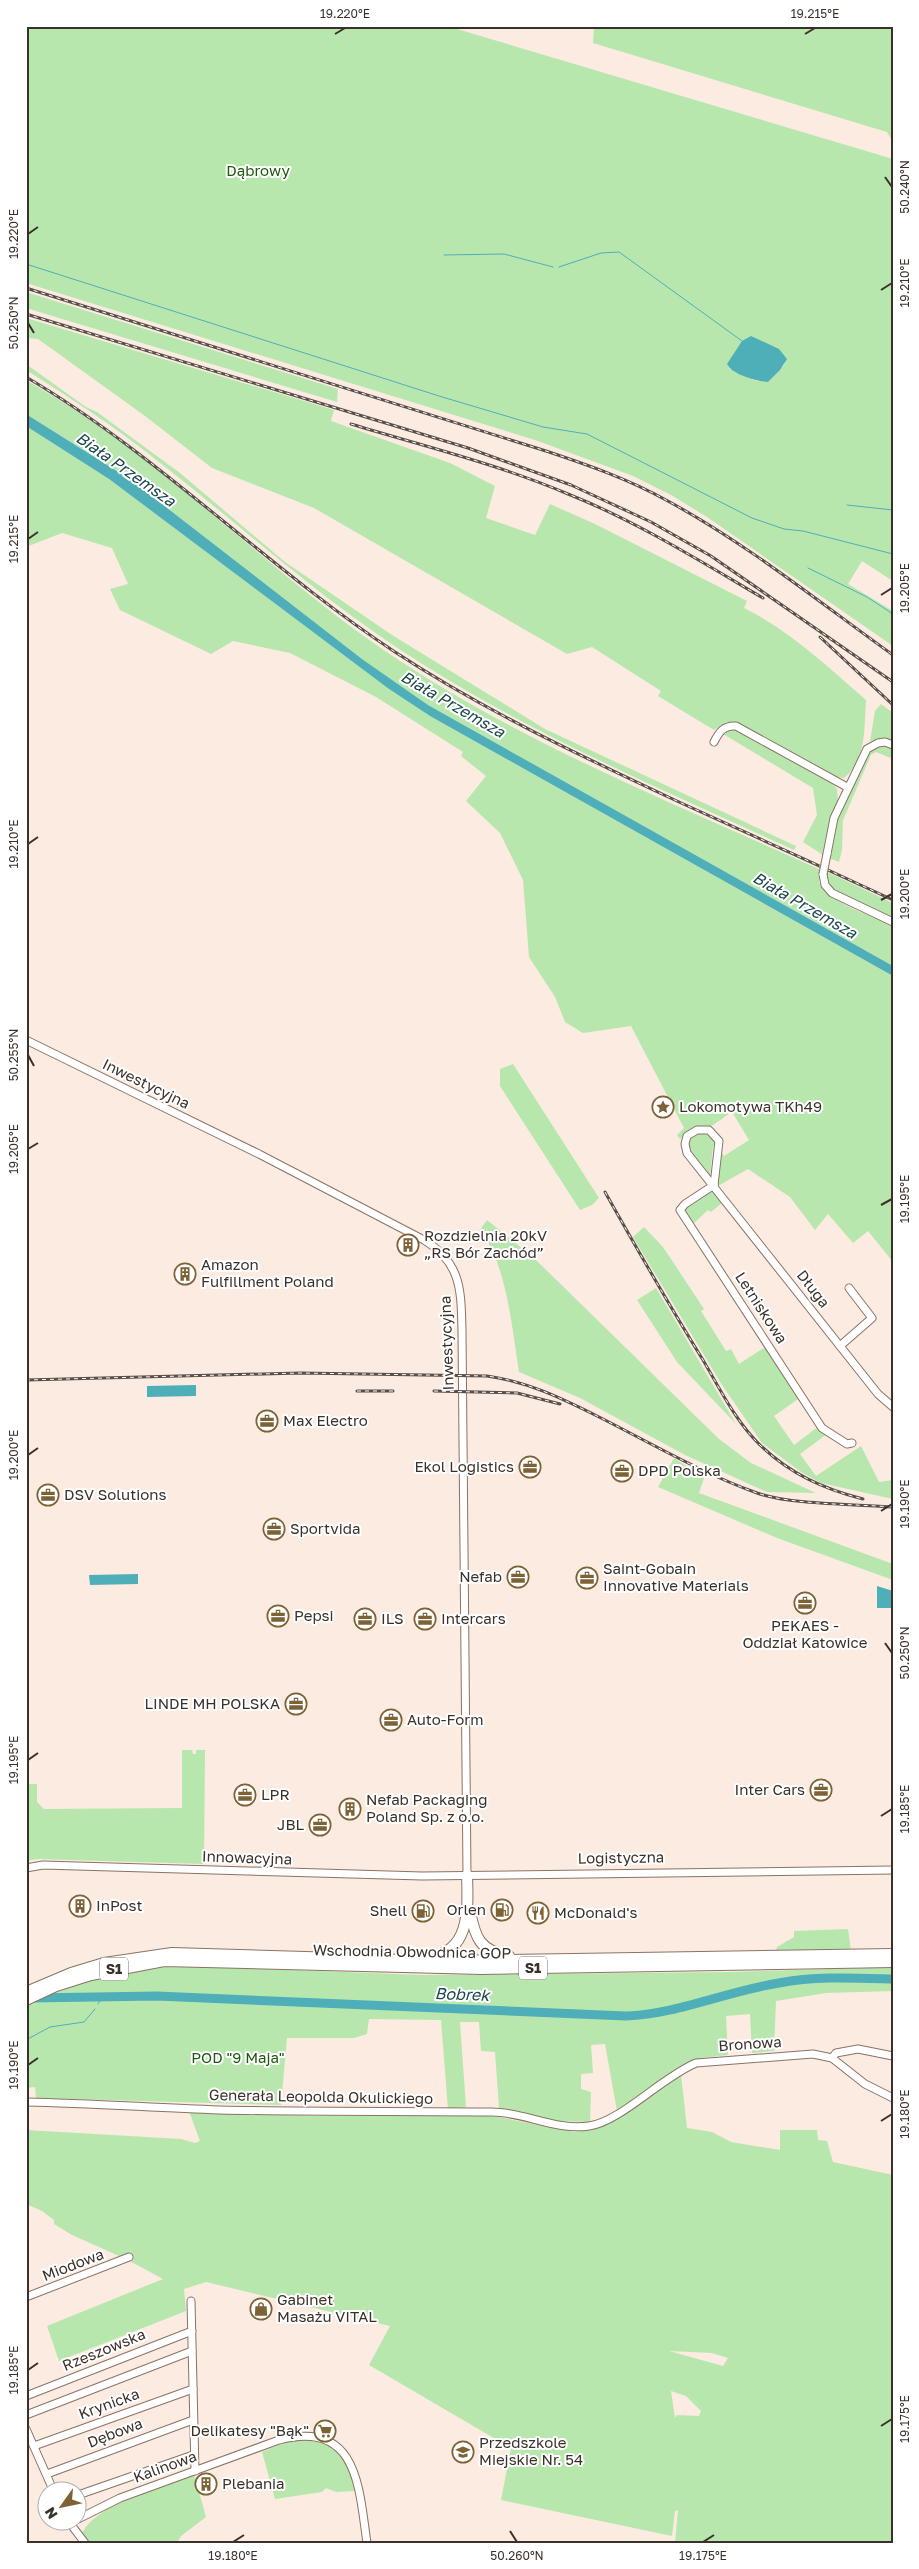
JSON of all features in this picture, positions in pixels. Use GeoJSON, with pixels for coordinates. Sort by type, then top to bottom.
{"type":"FeatureCollection","features":[{"type":"Feature","properties":{"kind":"highway"},"geometry":{"type":"LineString","coordinates":[[467,1875],[468,1901],[473,1927],[484,1946],[494,1953],[538,1960]]}},
{"type":"Feature","properties":{"kind":"highway"},"geometry":{"type":"LineString","coordinates":[[392,1960],[436,1956],[451,1949],[461,1938],[464,1931],[468,1901]]}},
{"type":"Feature","properties":{"kind":"highway","name":"Wschodnia Obwodnica GOP"},"geometry":{"type":"LineString","coordinates":[[26,1992],[46,1982],[104,1963],[172,1953],[392,1960],[538,1960],[893,1954]]}},
{"type":"Feature","properties":{"kind":"highway","name":"Wschodnia Obwodnica GOP"},"geometry":{"type":"LineString","coordinates":[[26,2000],[56,1986],[116,1968],[173,1961],[482,1970],[893,1962]]}},
{"type":"Feature","properties":{"kind":"street"},"geometry":{"type":"LineString","coordinates":[[714,742],[719,732],[727,726],[736,726],[847,788]]}},
{"type":"Feature","properties":{"kind":"street"},"geometry":{"type":"LineString","coordinates":[[893,745],[885,742],[870,746],[847,788],[834,818],[823,874],[825,885],[832,893],[893,922]]}},
{"type":"Feature","properties":{"kind":"street","name":"Inwestycyjna"},"geometry":{"type":"LineString","coordinates":[[26,1040],[259,1154],[424,1240],[442,1253],[450,1264],[459,1282],[461,1304],[467,1875]]}},
{"type":"Feature","properties":{"kind":"street","name":"Długa"},"geometry":{"type":"LineString","coordinates":[[714,1185],[719,1146],[716,1135],[704,1129],[690,1133],[685,1144],[687,1153],[878,1394],[893,1407]]}},
{"type":"Feature","properties":{"kind":"street","name":"Letniskowa"},"geometry":{"type":"LineString","coordinates":[[714,1185],[685,1204],[680,1210],[822,1428],[838,1440],[847,1444],[852,1442]]}},
{"type":"Feature","properties":{"kind":"street"},"geometry":{"type":"LineString","coordinates":[[840,1346],[872,1318],[849,1288]]}},
{"type":"Feature","properties":{"kind":"street","name":"Innowacyjna"},"geometry":{"type":"LineString","coordinates":[[26,1868],[43,1865],[403,1876],[467,1875]]}},
{"type":"Feature","properties":{"kind":"street","name":"Logistyczna"},"geometry":{"type":"LineString","coordinates":[[467,1875],[893,1870]]}},
{"type":"Feature","properties":{"kind":"street"},"geometry":{"type":"LineString","coordinates":[[832,2058],[836,2053],[858,2048],[893,2056]]}},
{"type":"Feature","properties":{"kind":"street","name":"Bronowa"},"geometry":{"type":"LineString","coordinates":[[613,2117],[682,2068],[696,2063],[813,2054],[832,2058],[865,2084],[893,2098]]}},
{"type":"Feature","properties":{"kind":"street","name":"Generała Leopolda Okulickiego"},"geometry":{"type":"LineString","coordinates":[[26,2102],[218,2110],[494,2112],[573,2126],[589,2126],[613,2117]]}},
{"type":"Feature","properties":{"kind":"street","name":"Miodowa"},"geometry":{"type":"LineString","coordinates":[[26,2297],[129,2257]]}},
{"type":"Feature","properties":{"kind":"street"},"geometry":{"type":"LineString","coordinates":[[191,2302],[193,2455],[196,2470]]}},
{"type":"Feature","properties":{"kind":"street","name":"Rzeszowska"},"geometry":{"type":"LineString","coordinates":[[26,2396],[192,2331]]}},
{"type":"Feature","properties":{"kind":"street"},"geometry":{"type":"LineString","coordinates":[[26,2415],[192,2351]]}},
{"type":"Feature","properties":{"kind":"street","name":"Krynicka"},"geometry":{"type":"LineString","coordinates":[[34,2446],[193,2389]]}},
{"type":"Feature","properties":{"kind":"street","name":"Dębowa"},"geometry":{"type":"LineString","coordinates":[[47,2474],[193,2420]]}},
{"type":"Feature","properties":{"kind":"street"},"geometry":{"type":"LineString","coordinates":[[26,2429],[50,2482]]}},
{"type":"Feature","properties":{"kind":"street","name":"Kalinowa"},"geometry":{"type":"LineString","coordinates":[[88,2513],[101,2506],[196,2470],[292,2436],[304,2436],[326,2441],[345,2454],[357,2476],[367,2543]]}},
{"type":"Feature","properties":{"kind":"street"},"geometry":{"type":"LineString","coordinates":[[88,2492],[193,2455]]}},
{"type":"Feature","properties":{"kind":"street"},"geometry":{"type":"LineString","coordinates":[[78,2532],[85,2543]]}},
{"type":"Feature","properties":{"kind":"green space","name":"Dąbrowy"},"geometry":{"type":"Polygon","coordinates":[[[26,26],[447,26],[893,159],[893,581],[862,561],[848,584],[893,611],[893,646],[707,517],[671,495],[633,476],[535,440],[26,283],[26,26]],[[785,364],[729,368],[753,380],[768,382],[785,364]]]}},
{"type":"Feature","properties":{"kind":"green space"},"geometry":{"type":"Polygon","coordinates":[[[594,26],[893,26],[893,142],[887,132],[593,43],[594,26]]]}},
{"type":"Feature","properties":{"kind":"green space"},"geometry":{"type":"Polygon","coordinates":[[[26,292],[338,389],[337,402],[26,308],[26,292]]]}},
{"type":"Feature","properties":{"kind":"green space"},"geometry":{"type":"Polygon","coordinates":[[[26,318],[334,410],[331,421],[450,463],[495,486],[486,518],[535,535],[550,504],[595,524],[747,601],[744,608],[792,638],[823,662],[866,700],[863,742],[857,762],[844,778],[835,777],[734,722],[726,722],[714,730],[658,696],[661,691],[592,647],[567,654],[314,508],[212,468],[145,416],[38,339],[26,338],[26,318]]]}},
{"type":"Feature","properties":{"kind":"green space"},"geometry":{"type":"Polygon","coordinates":[[[26,364],[86,407],[97,412],[180,473],[285,562],[392,635],[545,729],[796,846],[794,850],[592,757],[446,679],[399,649],[336,604],[139,446],[26,370],[26,364]]]}},
{"type":"Feature","properties":{"kind":"green space"},"geometry":{"type":"Polygon","coordinates":[[[26,380],[75,410],[122,443],[345,622],[391,655],[442,687],[547,745],[821,870],[819,882],[833,897],[852,908],[893,925],[893,966],[428,705],[362,659],[131,480],[26,414],[26,380]]]}},
{"type":"Feature","properties":{"kind":"green space"},"geometry":{"type":"Polygon","coordinates":[[[26,426],[109,479],[389,689],[430,716],[893,976],[893,1262],[868,1231],[853,1243],[828,1214],[815,1230],[790,1197],[748,1169],[718,1186],[722,1153],[724,1156],[749,1140],[732,1112],[710,1127],[695,1126],[680,1139],[677,1135],[684,1128],[631,1026],[583,1033],[565,1022],[555,997],[529,957],[523,880],[500,833],[466,801],[486,776],[461,756],[463,752],[376,697],[290,653],[233,641],[211,654],[120,610],[110,589],[128,584],[112,548],[62,533],[26,547],[26,426]]]}},
{"type":"Feature","properties":{"kind":"green space"},"geometry":{"type":"Polygon","coordinates":[[[881,704],[893,713],[893,742],[879,739],[870,741],[875,711],[881,704]]]}},
{"type":"Feature","properties":{"kind":"green space"},"geometry":{"type":"Polygon","coordinates":[[[730,727],[742,731],[832,783],[837,789],[838,802],[831,818],[823,855],[803,842],[817,815],[813,788],[723,734],[730,727]]]}},
{"type":"Feature","properties":{"kind":"green space"},"geometry":{"type":"Polygon","coordinates":[[[883,744],[893,748],[893,759],[876,752],[871,755],[843,820],[842,850],[839,862],[829,858],[837,817],[868,752],[883,744]]]}},
{"type":"Feature","properties":{"kind":"green space"},"geometry":{"type":"Polygon","coordinates":[[[827,872],[893,903],[893,918],[839,894],[829,885],[826,879],[827,872]]]}},
{"type":"Feature","properties":{"kind":"green space"},"geometry":{"type":"Polygon","coordinates":[[[513,1064],[599,1198],[592,1205],[580,1210],[500,1086],[500,1069],[513,1064]]]}},
{"type":"Feature","properties":{"kind":"green space"},"geometry":{"type":"Polygon","coordinates":[[[696,1133],[708,1133],[714,1137],[716,1144],[713,1146],[710,1176],[689,1151],[689,1141],[696,1133]]]}},
{"type":"Feature","properties":{"kind":"green space"},"geometry":{"type":"Polygon","coordinates":[[[713,1188],[723,1202],[711,1212],[708,1210],[692,1225],[683,1208],[713,1188]]]}},
{"type":"Feature","properties":{"kind":"green space"},"geometry":{"type":"Polygon","coordinates":[[[487,1220],[535,1259],[719,1439],[751,1463],[816,1493],[767,1492],[685,1455],[580,1398],[519,1372],[511,1318],[502,1277],[488,1243],[479,1231],[487,1220]]]}},
{"type":"Feature","properties":{"kind":"green space"},"geometry":{"type":"Polygon","coordinates":[[[644,1227],[663,1247],[704,1309],[701,1311],[726,1351],[731,1349],[739,1364],[770,1344],[804,1395],[774,1416],[794,1445],[819,1426],[827,1434],[800,1454],[816,1476],[861,1446],[879,1482],[893,1480],[893,1499],[821,1483],[801,1472],[762,1443],[722,1385],[633,1237],[644,1227]]]}},
{"type":"Feature","properties":{"kind":"green space"},"geometry":{"type":"Polygon","coordinates":[[[656,1288],[736,1424],[677,1362],[637,1300],[656,1288]]]}},
{"type":"Feature","properties":{"kind":"green space"},"geometry":{"type":"Polygon","coordinates":[[[674,1458],[704,1478],[699,1493],[893,1564],[893,1580],[777,1538],[658,1487],[674,1458]]]}},
{"type":"Feature","properties":{"kind":"green space"},"geometry":{"type":"Polygon","coordinates":[[[182,1750],[192,1750],[193,1754],[196,1754],[196,1750],[205,1750],[204,1864],[37,1859],[26,1861],[26,1784],[37,1784],[37,1802],[44,1809],[182,1808],[182,1750]]]}},
{"type":"Feature","properties":{"kind":"green space"},"geometry":{"type":"Polygon","coordinates":[[[848,1929],[851,1950],[776,1950],[777,1947],[794,1937],[794,1931],[848,1929]]]}},
{"type":"Feature","properties":{"kind":"green space","name":"POD \"9 Maja\""},"geometry":{"type":"Polygon","coordinates":[[[166,1965],[423,1975],[731,1972],[893,1967],[893,1991],[826,1993],[776,2001],[774,2051],[752,2053],[750,2014],[726,2016],[728,2055],[701,2058],[680,2066],[687,2128],[712,2132],[731,2142],[780,2150],[780,2130],[817,2130],[818,2140],[827,2141],[833,2162],[893,2175],[893,2543],[675,2543],[678,2510],[675,2511],[672,2536],[501,2500],[511,2448],[369,2365],[390,2326],[206,2282],[184,2289],[186,2311],[59,2361],[47,2326],[163,2279],[128,2260],[72,2235],[54,2224],[54,2220],[42,2211],[26,2204],[26,2130],[181,2139],[195,2143],[200,2141],[189,2111],[310,2116],[493,2116],[574,2132],[601,2127],[633,2104],[617,2111],[605,2044],[591,2045],[593,2073],[581,2074],[581,2089],[591,2092],[590,2122],[558,2121],[499,2108],[495,2052],[481,2051],[479,2022],[460,2022],[466,2107],[448,2109],[441,2020],[369,2019],[367,2034],[354,2038],[287,2038],[281,2105],[36,2098],[35,2087],[26,2088],[26,2006],[57,1991],[91,1979],[166,1965]],[[669,2351],[723,2366],[728,2358],[712,2353],[669,2351]],[[671,2391],[675,2418],[677,2415],[699,2416],[701,2411],[686,2396],[671,2391]]]}},
{"type":"Feature","properties":{"kind":"green space"},"geometry":{"type":"Polygon","coordinates":[[[295,2438],[321,2442],[338,2451],[344,2458],[356,2491],[336,2492],[326,2488],[322,2492],[275,2499],[262,2452],[295,2438]]]}},
{"type":"Feature","properties":{"kind":"green space"},"geometry":{"type":"Polygon","coordinates":[[[194,2474],[206,2517],[181,2536],[177,2543],[90,2543],[82,2533],[88,2532],[90,2522],[116,2504],[194,2474]]]}},
{"type":"Feature","properties":{"kind":"water"},"geometry":{"type":"Polygon","coordinates":[[[751,336],[779,349],[787,359],[780,370],[768,382],[751,379],[739,374],[727,364],[742,341],[751,336]]]}},
{"type":"Feature","properties":{"kind":"water"},"geometry":{"type":"Polygon","coordinates":[[[26,414],[131,480],[362,659],[428,705],[893,966],[893,976],[430,716],[389,689],[109,479],[26,426],[26,414]]]}},
{"type":"Feature","properties":{"kind":"water"},"geometry":{"type":"Polygon","coordinates":[[[196,1385],[196,1396],[147,1397],[147,1386],[196,1385]]]}},
{"type":"Feature","properties":{"kind":"water"},"geometry":{"type":"Polygon","coordinates":[[[138,1574],[138,1584],[90,1585],[89,1575],[138,1574]]]}},
{"type":"Feature","properties":{"kind":"water"},"geometry":{"type":"Polygon","coordinates":[[[877,1586],[893,1591],[893,1608],[877,1608],[877,1586]]]}},
{"type":"Feature","properties":{"kind":"waterway"},"geometry":{"type":"LineString","coordinates":[[559,267],[601,253],[619,252],[742,341]]}},
{"type":"Feature","properties":{"kind":"waterway"},"geometry":{"type":"LineString","coordinates":[[444,255],[504,254],[553,267]]}},
{"type":"Feature","properties":{"kind":"waterway"},"geometry":{"type":"LineString","coordinates":[[26,264],[439,396],[543,427],[587,434],[752,518],[784,529],[803,531],[893,554]]}},
{"type":"Feature","properties":{"kind":"waterway"},"geometry":{"type":"LineString","coordinates":[[847,505],[893,510]]}},
{"type":"Feature","properties":{"kind":"waterway"},"geometry":{"type":"LineString","coordinates":[[808,568],[867,597],[893,614]]}},
{"type":"Feature","properties":{"kind":"waterway","name":"Bobrek"},"geometry":{"type":"LineString","coordinates":[[31,1998],[157,1996],[626,2016],[665,2011],[740,1991],[807,1979],[893,1979]]}},
{"type":"Feature","properties":{"kind":"waterway","name":"Bobrek"},"geometry":{"type":"LineString","coordinates":[[98,2004],[102,1997]]}},
{"type":"Feature","properties":{"kind":"waterway"},"geometry":{"type":"LineString","coordinates":[[26,2040],[50,2027],[84,2022],[95,2009]]}},
{"type":"Feature","properties":{"kind":"railway"},"geometry":{"type":"LineString","coordinates":[[26,288],[546,451],[622,479],[652,492],[725,535],[893,655]]}},
{"type":"Feature","properties":{"kind":"railway"},"geometry":{"type":"LineString","coordinates":[[26,314],[468,448],[571,485],[651,522],[711,556],[893,682]]}},
{"type":"Feature","properties":{"kind":"railway"},"geometry":{"type":"LineString","coordinates":[[26,377],[122,441],[348,619],[429,673],[464,694],[570,750],[893,900]]}},
{"type":"Feature","properties":{"kind":"railway"},"geometry":{"type":"LineString","coordinates":[[351,424],[488,464],[542,483],[643,529],[763,598]]}},
{"type":"Feature","properties":{"kind":"railway"},"geometry":{"type":"LineString","coordinates":[[820,637],[893,705]]}},
{"type":"Feature","properties":{"kind":"railway"},"geometry":{"type":"LineString","coordinates":[[605,1192],[729,1405],[751,1436],[771,1455],[795,1472],[821,1485],[863,1499]]}},
{"type":"Feature","properties":{"kind":"railway"},"geometry":{"type":"LineString","coordinates":[[26,1380],[300,1373],[487,1376],[533,1387],[561,1399],[698,1468],[757,1493],[805,1502],[893,1507]]}},
{"type":"Feature","properties":{"kind":"railway"},"geometry":{"type":"LineString","coordinates":[[357,1391],[393,1391]]}},
{"type":"Feature","properties":{"kind":"railway"},"geometry":{"type":"LineString","coordinates":[[434,1391],[517,1393],[560,1404]]}},
{"type":"Feature","properties":{"kind":"place","name":"Lokomotywa TKh49"},"geometry":{"type":"Point","coordinates":[663,1107]}},
{"type":"Feature","properties":{"kind":"place","name":"Rozdzielnia 20kV „RS Bór Zachód”"},"geometry":{"type":"Point","coordinates":[408,1245]}},
{"type":"Feature","properties":{"kind":"place","name":"Amazon Fulfillment Poland"},"geometry":{"type":"Point","coordinates":[185,1274]}},
{"type":"Feature","properties":{"kind":"place","name":"Max Electro"},"geometry":{"type":"Point","coordinates":[267,1421]}},
{"type":"Feature","properties":{"kind":"place","name":"Ekol Logistics"},"geometry":{"type":"Point","coordinates":[530,1467]}},
{"type":"Feature","properties":{"kind":"place","name":"DPD Polska"},"geometry":{"type":"Point","coordinates":[622,1471]}},
{"type":"Feature","properties":{"kind":"place","name":"DSV Solutions"},"geometry":{"type":"Point","coordinates":[48,1495]}},
{"type":"Feature","properties":{"kind":"place","name":"Sportvida"},"geometry":{"type":"Point","coordinates":[274,1529]}},
{"type":"Feature","properties":{"kind":"place","name":"Nefab"},"geometry":{"type":"Point","coordinates":[518,1577]}},
{"type":"Feature","properties":{"kind":"place","name":"Saint-Gobain Innovative Materials"},"geometry":{"type":"Point","coordinates":[587,1578]}},
{"type":"Feature","properties":{"kind":"place","name":"PEKAES - Oddział Katowice"},"geometry":{"type":"Point","coordinates":[805,1603]}},
{"type":"Feature","properties":{"kind":"place","name":"Pepsi"},"geometry":{"type":"Point","coordinates":[278,1616]}},
{"type":"Feature","properties":{"kind":"place","name":"ILS"},"geometry":{"type":"Point","coordinates":[365,1619]}},
{"type":"Feature","properties":{"kind":"place","name":"Intercars"},"geometry":{"type":"Point","coordinates":[425,1619]}},
{"type":"Feature","properties":{"kind":"place","name":"LINDE MH POLSKA"},"geometry":{"type":"Point","coordinates":[296,1704]}},
{"type":"Feature","properties":{"kind":"place","name":"Auto-Form"},"geometry":{"type":"Point","coordinates":[391,1720]}},
{"type":"Feature","properties":{"kind":"place","name":"Inter Cars"},"geometry":{"type":"Point","coordinates":[821,1790]}},
{"type":"Feature","properties":{"kind":"place","name":"LPR"},"geometry":{"type":"Point","coordinates":[245,1795]}},
{"type":"Feature","properties":{"kind":"place","name":"Nefab Packaging Poland Sp. z o.o."},"geometry":{"type":"Point","coordinates":[350,1809]}},
{"type":"Feature","properties":{"kind":"place","name":"JBL"},"geometry":{"type":"Point","coordinates":[320,1825]}},
{"type":"Feature","properties":{"kind":"place","name":"InPost"},"geometry":{"type":"Point","coordinates":[80,1906]}},
{"type":"Feature","properties":{"kind":"place","name":"Orlen"},"geometry":{"type":"Point","coordinates":[502,1910]}},
{"type":"Feature","properties":{"kind":"place","name":"Shell"},"geometry":{"type":"Point","coordinates":[423,1911]}},
{"type":"Feature","properties":{"kind":"place","name":"McDonald's"},"geometry":{"type":"Point","coordinates":[538,1913]}},
{"type":"Feature","properties":{"kind":"place","name":"Gabinet Masażu VITAL"},"geometry":{"type":"Point","coordinates":[261,2309]}},
{"type":"Feature","properties":{"kind":"place","name":"Delikatesy \"Bąk\""},"geometry":{"type":"Point","coordinates":[325,2431]}},
{"type":"Feature","properties":{"kind":"place","name":"Przedszkole Miejskie Nr. 54"},"geometry":{"type":"Point","coordinates":[463,2452]}},
{"type":"Feature","properties":{"kind":"place","name":"Plebania"},"geometry":{"type":"Point","coordinates":[206,2484]}},
{"type":"Feature","properties":{"kind":"water label","name":"Biała Przemsza"},"geometry":{"type":"Point","coordinates":[126,469]}},
{"type":"Feature","properties":{"kind":"water label","name":"Biała Przemsza"},"geometry":{"type":"Point","coordinates":[453,704]}},
{"type":"Feature","properties":{"kind":"water label","name":"Biała Przemsza"},"geometry":{"type":"Point","coordinates":[805,905]}}]}
